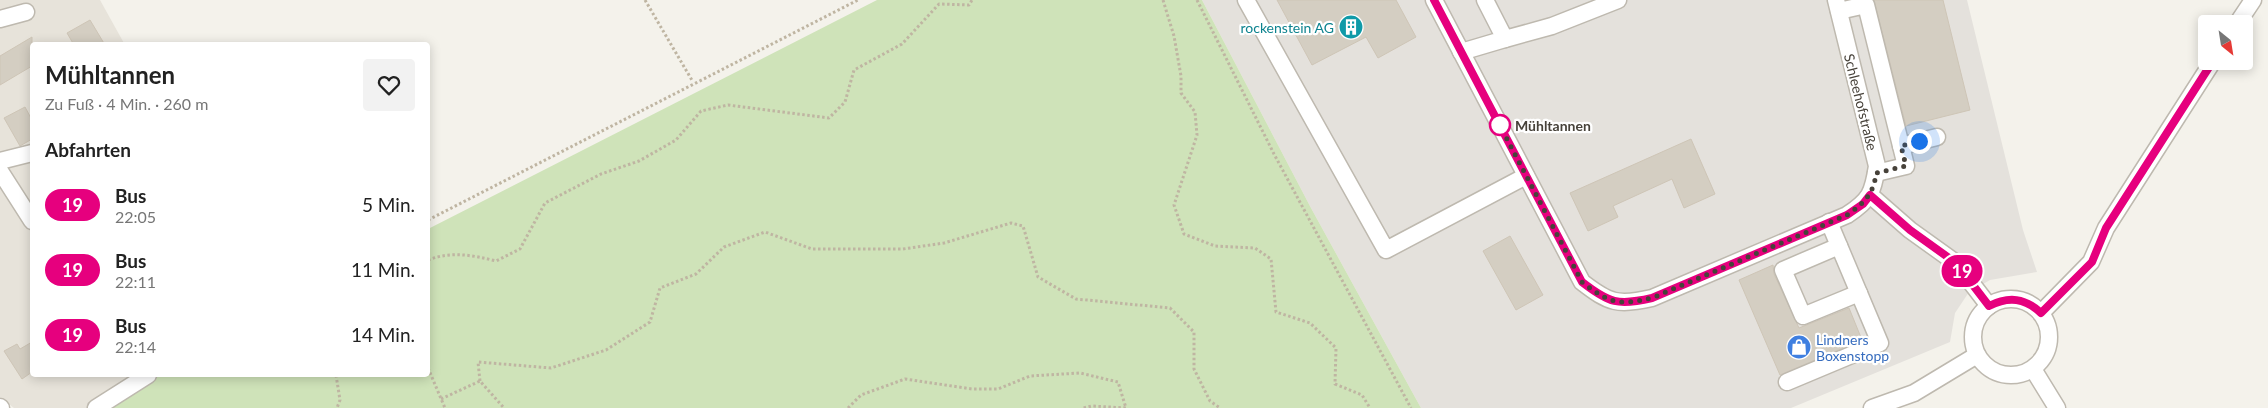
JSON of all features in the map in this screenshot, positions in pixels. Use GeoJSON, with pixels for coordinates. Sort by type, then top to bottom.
{"type":"FeatureCollection","features":[{"type":"Feature","properties":{"kind":"street"},"geometry":{"type":"LineString","coordinates":[[1246,0],[1386,250],[1526,176]]}},
{"type":"Feature","properties":{"kind":"street"},"geometry":{"type":"LineString","coordinates":[[1434,0],[1582,282],[1602,298],[1628,304],[1652,298],[1829,222],[1863,204],[1870,195],[1910,230],[1956,263],[1989,306]]}},
{"type":"Feature","properties":{"kind":"street"},"geometry":{"type":"LineString","coordinates":[[1485,0],[1505,39]]}},
{"type":"Feature","properties":{"kind":"street"},"geometry":{"type":"LineString","coordinates":[[1461,52],[1552,26],[1618,0]]}},
{"type":"Feature","properties":{"kind":"street"},"geometry":{"type":"LineString","coordinates":[[2243,15],[2253,0]]}},
{"type":"Feature","properties":{"kind":"street"},"geometry":{"type":"LineString","coordinates":[[1838,6],[1866,5],[1906,166],[1876,173]]}},
{"type":"Feature","properties":{"kind":"street","name":"Schleehofstraße"},"geometry":{"type":"LineString","coordinates":[[1838,6],[1877,166],[1874,188],[1870,195]]}},
{"type":"Feature","properties":{"kind":"street"},"geometry":{"type":"LineString","coordinates":[[0,19],[26,12]]}},
{"type":"Feature","properties":{"kind":"street"},"geometry":{"type":"LineString","coordinates":[[2041,313],[2092,262],[2106,228],[2207,70]]}},
{"type":"Feature","properties":{"kind":"street"},"geometry":{"type":"LineString","coordinates":[[1901,146],[1937,137]]}},
{"type":"Feature","properties":{"kind":"street"},"geometry":{"type":"LineString","coordinates":[[0,160],[30,153]]}},
{"type":"Feature","properties":{"kind":"street"},"geometry":{"type":"LineString","coordinates":[[0,171],[30,218]]}},
{"type":"Feature","properties":{"kind":"street"},"geometry":{"type":"LineString","coordinates":[[1787,382],[1880,343],[1829,222]]}},
{"type":"Feature","properties":{"kind":"street"},"geometry":{"type":"LineString","coordinates":[[1839,246],[1783,270],[1799,308],[1803,316],[1859,292]]}},
{"type":"Feature","properties":{"kind":"street"},"geometry":{"type":"LineString","coordinates":[[1999,300],[2022,300],[2041,313],[2048,324],[2050,336],[2048,349],[2042,360],[2033,369],[2012,376],[2001,375],[1983,364],[1976,355],[1972,333],[1981,313],[1989,306],[1999,300]]}},
{"type":"Feature","properties":{"kind":"street"},"geometry":{"type":"LineString","coordinates":[[1872,408],[1914,393],[1976,355]]}},
{"type":"Feature","properties":{"kind":"street"},"geometry":{"type":"LineString","coordinates":[[2033,369],[2057,408]]}},
{"type":"Feature","properties":{"kind":"street"},"geometry":{"type":"LineString","coordinates":[[96,408],[145,377]]}},
{"type":"Feature","properties":{"kind":"path"},"geometry":{"type":"LineString","coordinates":[[645,0],[692,82]]}},
{"type":"Feature","properties":{"kind":"path"},"geometry":{"type":"LineString","coordinates":[[430,219],[692,82],[858,0]]}},
{"type":"Feature","properties":{"kind":"path"},"geometry":{"type":"LineString","coordinates":[[430,259],[440,255],[467,254],[496,261],[520,250],[545,203],[601,174],[639,161],[676,140],[701,111],[728,106],[828,118],[845,102],[854,70],[902,44],[939,4],[969,5],[972,0]]}},
{"type":"Feature","properties":{"kind":"path"},"geometry":{"type":"LineString","coordinates":[[1163,0],[1174,36],[1181,76],[1181,93],[1195,112],[1197,135],[1174,206],[1184,234],[1215,246],[1255,248],[1271,259],[1276,312],[1310,323],[1336,348],[1336,384],[1362,395],[1370,408]]}},
{"type":"Feature","properties":{"kind":"path"},"geometry":{"type":"LineString","coordinates":[[1197,0],[1274,154],[1411,408]]}},
{"type":"Feature","properties":{"kind":"path"},"geometry":{"type":"LineString","coordinates":[[504,408],[480,381],[478,362],[551,368],[606,350],[650,322],[660,288],[696,274],[724,247],[765,232],[812,249],[903,249],[944,244],[1011,223],[1023,226],[1038,277],[1076,299],[1170,308],[1194,332],[1194,369],[1210,401],[1220,408]]}},
{"type":"Feature","properties":{"kind":"path"},"geometry":{"type":"LineString","coordinates":[[848,408],[861,395],[905,379],[972,389],[998,390],[1030,376],[1080,372],[1118,382],[1126,408],[1092,406],[1082,408]]}},
{"type":"Feature","properties":{"kind":"path"},"geometry":{"type":"LineString","coordinates":[[430,373],[445,408]]}},
{"type":"Feature","properties":{"kind":"path"},"geometry":{"type":"LineString","coordinates":[[336,377],[340,400],[337,408]]}},
{"type":"Feature","properties":{"kind":"path"},"geometry":{"type":"LineString","coordinates":[[441,399],[480,381]]}},
{"type":"Feature","properties":{"kind":"shaded area"},"geometry":{"type":"Polygon","coordinates":[[[0,0],[100,0],[123,42],[30,42],[30,377],[155,377],[99,408],[14,408],[0,397],[0,0]]]}},
{"type":"Feature","properties":{"kind":"shaded area"},"geometry":{"type":"Polygon","coordinates":[[[1202,0],[1967,0],[2023,230],[2037,272],[1990,280],[1969,292],[1955,313],[1950,342],[1791,408],[1421,408],[1311,208],[1202,0]]]}},
{"type":"Feature","properties":{"kind":"green space"},"geometry":{"type":"Polygon","coordinates":[[[877,0],[1202,0],[1311,208],[1421,408],[99,408],[155,377],[430,377],[430,228],[877,0]]]}},
{"type":"Feature","properties":{"kind":"building","name":"rockenstein AG"},"geometry":{"type":"Polygon","coordinates":[[[1277,0],[1396,0],[1416,37],[1378,58],[1366,37],[1312,65],[1277,0]]]}},
{"type":"Feature","properties":{"kind":"building"},"geometry":{"type":"Polygon","coordinates":[[[1874,0],[1943,0],[1970,110],[1906,126],[1874,0]]]}},
{"type":"Feature","properties":{"kind":"building"},"geometry":{"type":"Polygon","coordinates":[[[90,20],[103,42],[72,42],[67,33],[90,20]]]}},
{"type":"Feature","properties":{"kind":"building"},"geometry":{"type":"Polygon","coordinates":[[[32,37],[32,42],[30,42],[30,67],[0,85],[0,56],[32,37]]]}},
{"type":"Feature","properties":{"kind":"building"},"geometry":{"type":"Polygon","coordinates":[[[25,107],[30,116],[30,140],[20,146],[4,118],[25,107]]]}},
{"type":"Feature","properties":{"kind":"building"},"geometry":{"type":"Polygon","coordinates":[[[1691,139],[1715,194],[1684,208],[1672,179],[1613,206],[1618,217],[1588,231],[1570,193],[1691,139]]]}},
{"type":"Feature","properties":{"kind":"building"},"geometry":{"type":"Polygon","coordinates":[[[1510,236],[1543,295],[1516,310],[1483,251],[1510,236]]]}},
{"type":"Feature","properties":{"kind":"building"},"geometry":{"type":"Polygon","coordinates":[[[1773,265],[1774,274],[1799,328],[1849,308],[1862,340],[1780,375],[1739,280],[1773,265]]]}},
{"type":"Feature","properties":{"kind":"building"},"geometry":{"type":"Polygon","coordinates":[[[30,343],[30,373],[22,379],[4,351],[17,344],[20,349],[30,343]]]}},
{"type":"Feature","properties":{"kind":"bus line","name":"19"},"geometry":{"type":"LineString","coordinates":[[1434,0],[1582,282],[1602,298],[1628,304],[1652,298],[1847,215],[1863,204],[1870,195],[1910,230],[1956,263],[1989,306],[1999,300],[2022,300],[2032,305],[2041,313],[2092,262],[2106,228],[2207,70]]}},
{"type":"Feature","properties":{"kind":"place","name":"rockenstein AG"},"geometry":{"type":"Point","coordinates":[1351,27]}},
{"type":"Feature","properties":{"kind":"place","name":"Mühltannen"},"geometry":{"type":"Point","coordinates":[1500,125]}},
{"type":"Feature","properties":{"kind":"place","name":"Lindners Boxenstopp"},"geometry":{"type":"Point","coordinates":[1799,347]}},
{"type":"Feature","properties":{"kind":"route"},"geometry":{"type":"LineString","coordinates":[[1500,125],[1497,120],[1582,282],[1602,298],[1628,304],[1652,298],[1847,215],[1863,204],[1874,188],[1876,173],[1906,166],[1901,146],[1919,141]]}}]}
